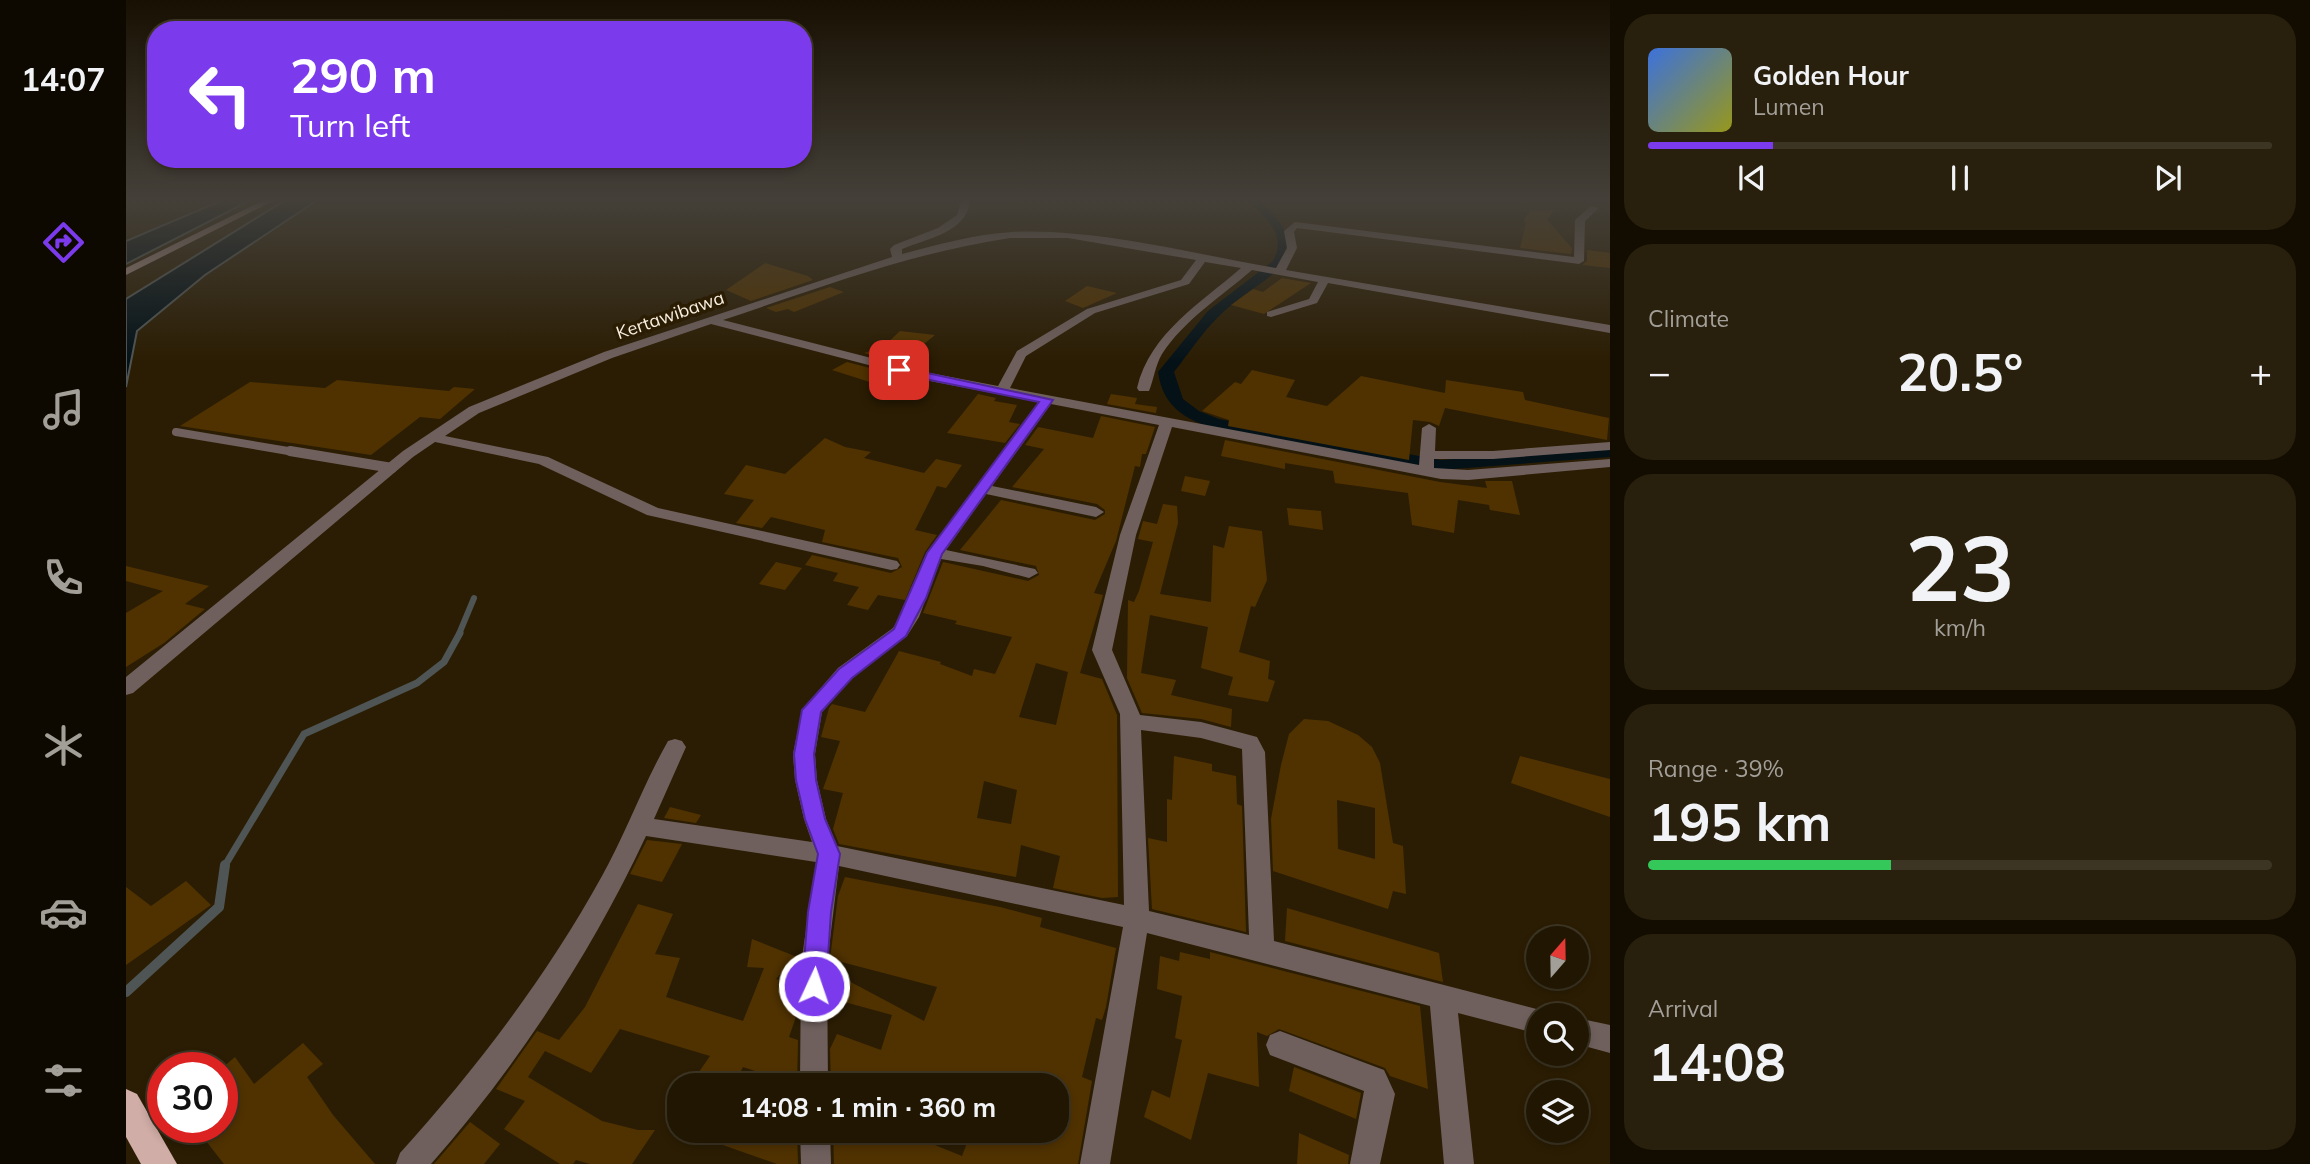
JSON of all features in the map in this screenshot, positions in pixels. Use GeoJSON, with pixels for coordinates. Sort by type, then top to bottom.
{"type":"FeatureCollection","features":[{"type":"Feature","properties":{"kind":"highway"},"geometry":{"type":"LineString","coordinates":[[126,1105],[160,1164]]}},
{"type":"Feature","properties":{"kind":"main road"},"geometry":{"type":"LineString","coordinates":[[126,272],[164,253]]}},
{"type":"Feature","properties":{"kind":"street"},"geometry":{"type":"LineString","coordinates":[[895,253],[899,258]]}},
{"type":"Feature","properties":{"kind":"street","name":"Kertawibawa"},"geometry":{"type":"LineString","coordinates":[[126,688],[392,468],[431,437],[474,410],[608,355],[708,320],[920,253]]}},
{"type":"Feature","properties":{"kind":"street","name":"Kertawibawa"},"geometry":{"type":"LineString","coordinates":[[1171,253],[1610,329]]}},
{"type":"Feature","properties":{"kind":"street"},"geometry":{"type":"LineString","coordinates":[[1277,272],[1289,253]]}},
{"type":"Feature","properties":{"kind":"street"},"geometry":{"type":"LineString","coordinates":[[1518,253],[1579,261],[1579,253]]}},
{"type":"Feature","properties":{"kind":"street"},"geometry":{"type":"LineString","coordinates":[[1002,391],[1021,354],[1091,311],[1185,282],[1206,259]]}},
{"type":"Feature","properties":{"kind":"street"},"geometry":{"type":"LineString","coordinates":[[1144,388],[1147,368],[1203,302],[1253,267]]}},
{"type":"Feature","properties":{"kind":"street"},"geometry":{"type":"LineString","coordinates":[[1271,314],[1313,301],[1324,280]]}},
{"type":"Feature","properties":{"kind":"street"},"geometry":{"type":"LineString","coordinates":[[708,320],[876,365],[1002,391],[1167,422],[1426,464],[1468,475],[1610,463]]}},
{"type":"Feature","properties":{"kind":"street"},"geometry":{"type":"LineString","coordinates":[[814,1073],[814,964],[829,854],[815,819],[806,780],[804,754],[812,710],[845,673],[900,632],[918,598],[935,553],[1047,400]]}},
{"type":"Feature","properties":{"kind":"street"},"geometry":{"type":"LineString","coordinates":[[1095,1164],[1137,920],[1130,740],[1133,722],[1131,709],[1116,678],[1106,665],[1102,650],[1128,535],[1167,422]]}},
{"type":"Feature","properties":{"kind":"street"},"geometry":{"type":"LineString","coordinates":[[1426,464],[1429,428]]}},
{"type":"Feature","properties":{"kind":"street"},"geometry":{"type":"LineString","coordinates":[[431,437],[538,458],[653,512],[891,565]]}},
{"type":"Feature","properties":{"kind":"street"},"geometry":{"type":"LineString","coordinates":[[1426,464],[1493,455],[1610,446]]}},
{"type":"Feature","properties":{"kind":"street"},"geometry":{"type":"LineString","coordinates":[[983,489],[1096,512]]}},
{"type":"Feature","properties":{"kind":"street"},"geometry":{"type":"LineString","coordinates":[[935,553],[984,561],[1029,573]]}},
{"type":"Feature","properties":{"kind":"street"},"geometry":{"type":"LineString","coordinates":[[1133,722],[1200,730],[1250,743],[1255,763],[1262,949]]}},
{"type":"Feature","properties":{"kind":"street"},"geometry":{"type":"LineString","coordinates":[[411,1164],[444,1128],[586,927],[639,826],[676,747]]}},
{"type":"Feature","properties":{"kind":"street"},"geometry":{"type":"LineString","coordinates":[[639,826],[829,854],[1137,920],[1262,949],[1526,1018]]}},
{"type":"Feature","properties":{"kind":"street"},"geometry":{"type":"LineString","coordinates":[[1443,997],[1459,1164]]}},
{"type":"Feature","properties":{"kind":"street"},"geometry":{"type":"LineString","coordinates":[[1589,1034],[1610,1039]]}},
{"type":"Feature","properties":{"kind":"street"},"geometry":{"type":"LineString","coordinates":[[1280,1045],[1374,1080],[1380,1094],[1365,1164]]}},
{"type":"Feature","properties":{"kind":"street"},"geometry":{"type":"LineString","coordinates":[[815,1143],[816,1164]]}},
{"type":"Feature","properties":{"kind":"lane"},"geometry":{"type":"LineString","coordinates":[[176,432],[392,468]]}},
{"type":"Feature","properties":{"kind":"shaded area"},"geometry":{"type":"Polygon","coordinates":[[[126,253],[147,253],[126,264],[126,253]]]}},
{"type":"Feature","properties":{"kind":"shaded area"},"geometry":{"type":"Polygon","coordinates":[[[200,253],[238,253],[205,275],[137,331],[126,387],[126,299],[200,253]]]}},
{"type":"Feature","properties":{"kind":"building"},"geometry":{"type":"Polygon","coordinates":[[[1587,253],[1610,253],[1610,268],[1582,265],[1587,261],[1587,253]]]}},
{"type":"Feature","properties":{"kind":"building"},"geometry":{"type":"Polygon","coordinates":[[[765,263],[808,276],[813,280],[751,301],[726,290],[765,263]]]}},
{"type":"Feature","properties":{"kind":"building"},"geometry":{"type":"Polygon","coordinates":[[[1282,278],[1311,283],[1264,314],[1231,305],[1253,289],[1263,292],[1282,278]]]}},
{"type":"Feature","properties":{"kind":"building"},"geometry":{"type":"Polygon","coordinates":[[[1087,286],[1117,293],[1083,308],[1065,301],[1087,286]]]}},
{"type":"Feature","properties":{"kind":"building"},"geometry":{"type":"Polygon","coordinates":[[[830,287],[844,292],[794,312],[788,309],[776,312],[766,308],[830,287]]]}},
{"type":"Feature","properties":{"kind":"building"},"geometry":{"type":"Polygon","coordinates":[[[900,331],[935,335],[901,363],[864,353],[883,347],[900,331]]]}},
{"type":"Feature","properties":{"kind":"building"},"geometry":{"type":"Polygon","coordinates":[[[847,362],[889,373],[876,384],[832,370],[847,362]]]}},
{"type":"Feature","properties":{"kind":"building"},"geometry":{"type":"Polygon","coordinates":[[[1252,370],[1295,380],[1286,397],[1327,406],[1361,376],[1445,393],[1446,380],[1523,392],[1525,400],[1609,418],[1607,440],[1445,408],[1439,426],[1413,420],[1409,460],[1228,426],[1229,420],[1202,411],[1235,382],[1241,384],[1252,370]]]}},
{"type":"Feature","properties":{"kind":"building"},"geometry":{"type":"Polygon","coordinates":[[[337,380],[449,391],[454,387],[475,389],[440,419],[420,417],[371,455],[180,426],[250,382],[325,388],[337,380]]]}},
{"type":"Feature","properties":{"kind":"building"},"geometry":{"type":"Polygon","coordinates":[[[978,394],[996,398],[994,401],[1017,405],[1009,422],[1020,424],[1005,443],[947,433],[978,394]]]}},
{"type":"Feature","properties":{"kind":"building"},"geometry":{"type":"Polygon","coordinates":[[[1111,394],[1137,398],[1135,404],[1157,407],[1156,413],[1107,404],[1111,394]]]}},
{"type":"Feature","properties":{"kind":"building"},"geometry":{"type":"Polygon","coordinates":[[[1101,416],[1155,427],[1146,454],[1142,454],[1140,467],[1135,466],[1116,541],[1094,593],[1103,595],[1080,673],[1102,679],[1117,715],[1118,897],[1102,898],[1053,888],[1060,856],[1021,845],[1016,877],[839,844],[833,829],[843,793],[823,789],[840,741],[821,737],[829,708],[832,704],[865,712],[899,651],[941,662],[940,664],[972,676],[974,669],[995,674],[1012,637],[955,624],[957,621],[923,613],[943,562],[1028,581],[1039,575],[1036,566],[960,550],[1001,500],[1095,520],[1105,514],[1105,510],[1097,504],[1012,487],[1044,449],[1025,445],[1038,427],[1093,438],[1101,416]],[[1036,663],[1019,717],[1056,725],[1068,672],[1036,663]],[[984,781],[977,818],[1011,824],[1017,790],[984,781]]]}},
{"type":"Feature","properties":{"kind":"building"},"geometry":{"type":"Polygon","coordinates":[[[825,438],[845,447],[871,452],[864,458],[924,473],[936,459],[962,465],[946,488],[937,486],[915,530],[937,535],[925,552],[905,600],[878,595],[868,610],[847,605],[859,587],[833,581],[838,573],[805,565],[812,555],[891,573],[902,567],[898,558],[822,542],[825,530],[771,517],[762,528],[736,523],[754,500],[724,494],[746,465],[785,474],[825,438]]]}},
{"type":"Feature","properties":{"kind":"building"},"geometry":{"type":"Polygon","coordinates":[[[1225,440],[1440,482],[1487,488],[1485,481],[1512,481],[1520,515],[1490,510],[1489,505],[1458,500],[1454,533],[1412,525],[1408,493],[1335,483],[1333,471],[1285,463],[1285,469],[1221,456],[1225,440]]]}},
{"type":"Feature","properties":{"kind":"building"},"geometry":{"type":"Polygon","coordinates":[[[1185,476],[1210,481],[1205,496],[1181,491],[1185,476]]]}},
{"type":"Feature","properties":{"kind":"building"},"geometry":{"type":"Polygon","coordinates":[[[1163,504],[1177,506],[1178,523],[1160,594],[1211,602],[1213,545],[1224,548],[1229,526],[1262,531],[1267,580],[1255,607],[1251,606],[1239,652],[1270,661],[1268,679],[1275,681],[1268,702],[1228,695],[1233,677],[1201,668],[1208,627],[1150,615],[1141,673],[1176,680],[1171,695],[1232,709],[1231,727],[1201,719],[1142,713],[1127,678],[1128,600],[1134,602],[1139,591],[1153,542],[1138,539],[1143,521],[1157,524],[1163,504]]]}},
{"type":"Feature","properties":{"kind":"building"},"geometry":{"type":"Polygon","coordinates":[[[1287,508],[1321,511],[1323,530],[1289,525],[1287,508]]]}},
{"type":"Feature","properties":{"kind":"building"},"geometry":{"type":"Polygon","coordinates":[[[776,562],[802,568],[785,590],[759,584],[776,562]]]}},
{"type":"Feature","properties":{"kind":"building"},"geometry":{"type":"Polygon","coordinates":[[[126,566],[209,586],[185,604],[205,609],[164,643],[126,667],[126,613],[163,591],[126,581],[126,566]]]}},
{"type":"Feature","properties":{"kind":"building"},"geometry":{"type":"Polygon","coordinates":[[[1304,719],[1328,721],[1358,735],[1372,747],[1380,763],[1393,843],[1403,846],[1406,894],[1393,891],[1388,909],[1273,871],[1271,819],[1289,734],[1304,719]],[[1337,800],[1338,849],[1375,859],[1375,808],[1337,800]]]}},
{"type":"Feature","properties":{"kind":"building"},"geometry":{"type":"Polygon","coordinates":[[[1174,756],[1212,764],[1212,771],[1236,776],[1237,804],[1242,806],[1246,932],[1152,909],[1148,838],[1167,842],[1167,799],[1172,800],[1174,756]]]}},
{"type":"Feature","properties":{"kind":"building"},"geometry":{"type":"Polygon","coordinates":[[[1520,756],[1610,779],[1610,817],[1511,783],[1520,756]]]}},
{"type":"Feature","properties":{"kind":"building"},"geometry":{"type":"Polygon","coordinates":[[[670,807],[701,815],[696,823],[664,818],[670,807]]]}},
{"type":"Feature","properties":{"kind":"building"},"geometry":{"type":"Polygon","coordinates":[[[647,840],[682,844],[662,882],[630,874],[647,840]]]}},
{"type":"Feature","properties":{"kind":"building"},"geometry":{"type":"Polygon","coordinates":[[[845,877],[1000,907],[1042,918],[1040,927],[1116,948],[1106,1007],[1102,1020],[1096,1018],[1082,1077],[1092,1081],[1078,1164],[834,1164],[833,1143],[930,1143],[962,1156],[967,1143],[1069,1143],[1069,1073],[831,1073],[830,1049],[837,1034],[881,1050],[892,1015],[830,998],[830,971],[924,1021],[937,987],[830,959],[838,896],[845,877]]]}},
{"type":"Feature","properties":{"kind":"building"},"geometry":{"type":"Polygon","coordinates":[[[186,881],[211,905],[126,965],[126,887],[151,906],[186,881]]]}},
{"type":"Feature","properties":{"kind":"building"},"geometry":{"type":"Polygon","coordinates":[[[638,904],[673,914],[655,954],[680,958],[666,997],[743,1021],[764,968],[747,967],[752,939],[797,957],[776,979],[798,985],[798,1011],[789,1037],[798,1040],[797,1073],[761,1073],[743,1067],[740,1073],[698,1073],[710,1056],[620,1029],[591,1073],[545,1051],[528,1077],[602,1121],[638,1130],[655,1130],[632,1164],[590,1164],[576,1160],[573,1164],[560,1164],[504,1129],[525,1101],[496,1089],[537,1031],[559,1040],[585,1007],[638,904]]]}},
{"type":"Feature","properties":{"kind":"building"},"geometry":{"type":"Polygon","coordinates":[[[1287,908],[1439,953],[1443,982],[1285,941],[1287,908]]]}},
{"type":"Feature","properties":{"kind":"building"},"geometry":{"type":"Polygon","coordinates":[[[1180,952],[1210,959],[1210,952],[1420,1006],[1428,1089],[1390,1076],[1385,1068],[1279,1029],[1267,1036],[1257,1032],[1259,1087],[1208,1073],[1191,1140],[1144,1117],[1152,1090],[1170,1098],[1182,1040],[1175,1038],[1182,996],[1157,989],[1160,956],[1179,961],[1180,952]]]}},
{"type":"Feature","properties":{"kind":"building"},"geometry":{"type":"Polygon","coordinates":[[[303,1043],[323,1064],[307,1077],[333,1115],[375,1164],[224,1164],[208,1143],[238,1143],[238,1061],[254,1084],[303,1043]]]}},
{"type":"Feature","properties":{"kind":"building"},"geometry":{"type":"Polygon","coordinates":[[[1294,1067],[1361,1093],[1356,1119],[1289,1091],[1294,1067]]]}},
{"type":"Feature","properties":{"kind":"building"},"geometry":{"type":"Polygon","coordinates":[[[470,1122],[500,1144],[484,1164],[434,1164],[470,1122]]]}},
{"type":"Feature","properties":{"kind":"building"},"geometry":{"type":"Polygon","coordinates":[[[1299,1133],[1349,1155],[1348,1164],[1297,1164],[1299,1133]]]}},
{"type":"Feature","properties":{"kind":"building"},"geometry":{"type":"Polygon","coordinates":[[[797,1143],[798,1164],[777,1164],[720,1144],[797,1143]]]}},
{"type":"Feature","properties":{"kind":"waterway"},"geometry":{"type":"LineString","coordinates":[[1282,253],[1278,263],[1213,314],[1166,372],[1168,384],[1177,402],[1193,415],[1225,426],[1441,465],[1610,452]]}},
{"type":"Feature","properties":{"kind":"waterway"},"geometry":{"type":"LineString","coordinates":[[459,634],[474,598]]}},
{"type":"Feature","properties":{"kind":"waterway"},"geometry":{"type":"LineString","coordinates":[[225,865],[304,734],[417,683],[444,662],[460,633]]}},
{"type":"Feature","properties":{"kind":"waterway"},"geometry":{"type":"LineString","coordinates":[[126,992],[219,907],[225,865]]}},
{"type":"Feature","properties":{"kind":"route"},"geometry":{"type":"LineString","coordinates":[[814,986],[814,964],[829,854],[815,819],[806,780],[804,754],[807,724],[812,710],[845,673],[900,632],[910,617],[935,553],[1047,400],[899,370]]}}]}
